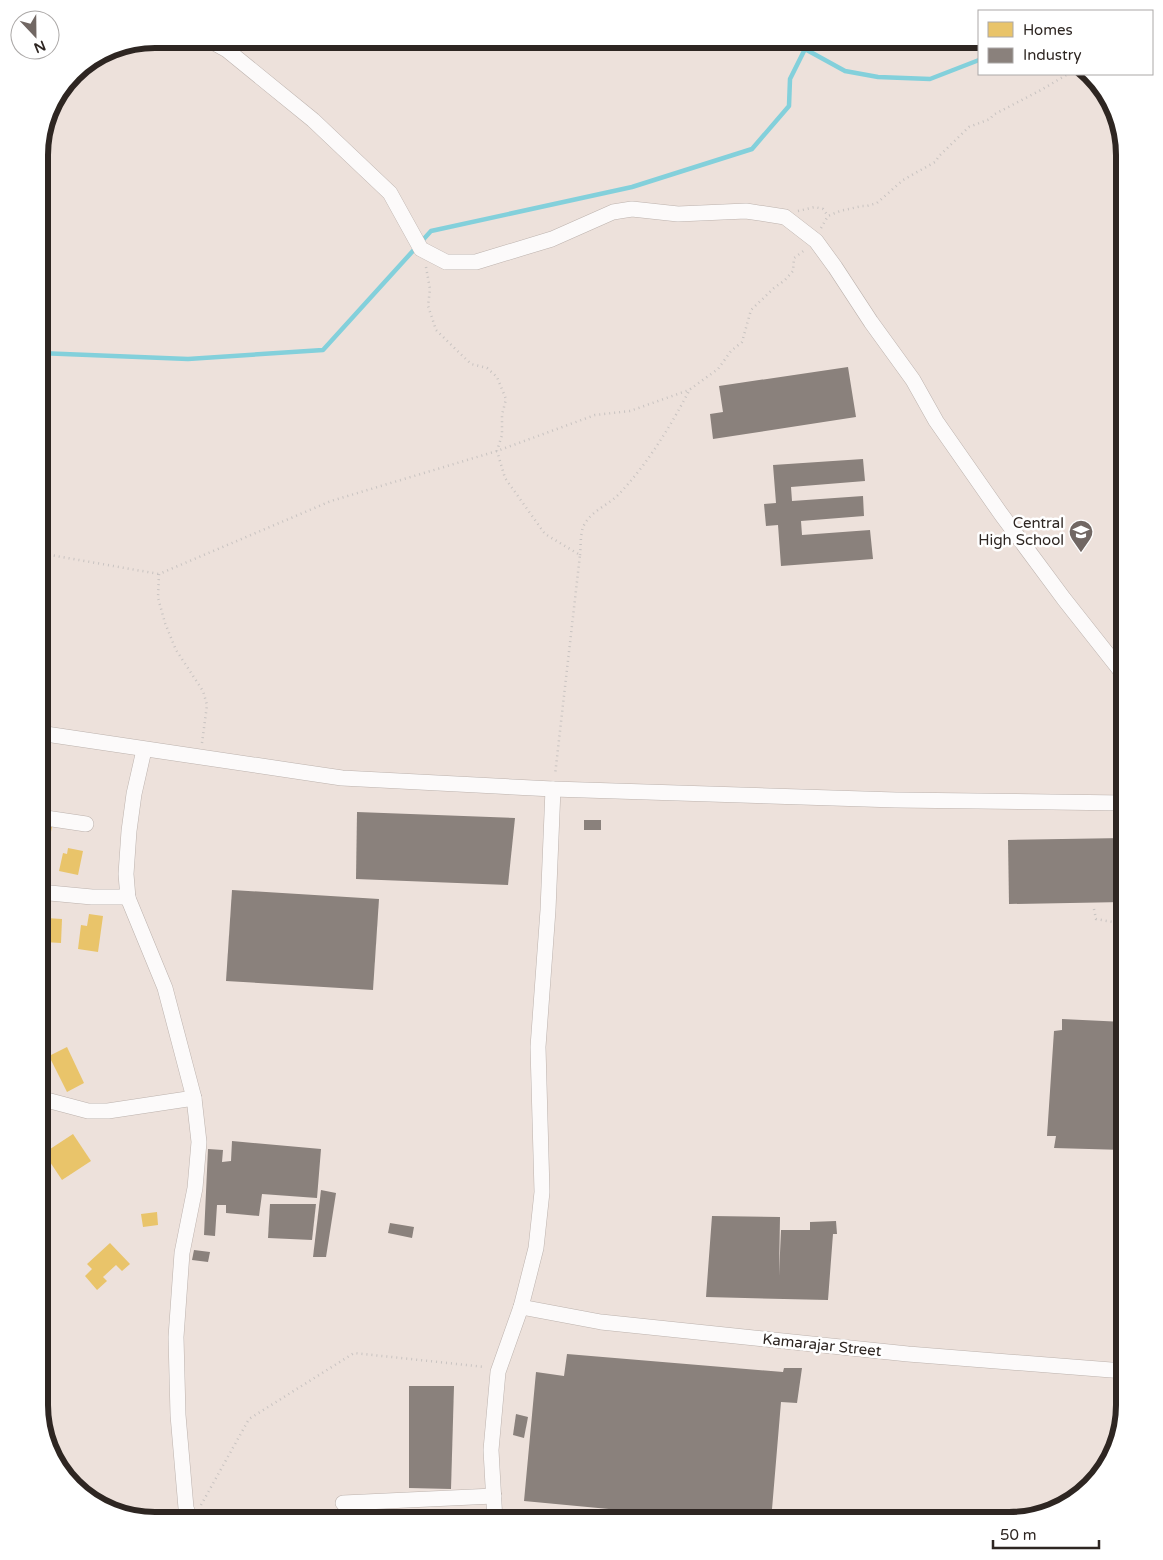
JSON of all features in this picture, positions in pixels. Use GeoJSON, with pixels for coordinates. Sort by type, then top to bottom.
{"type":"FeatureCollection","features":[{"type":"Feature","properties":{"kind":"street"},"geometry":{"type":"LineString","coordinates":[[223,48],[313,120],[390,193],[421,249],[446,262],[476,262],[552,239],[613,212],[632,209],[678,214],[746,212],[785,217],[816,241],[913,380],[936,421],[1001,514],[1116,665]]}},
{"type":"Feature","properties":{"kind":"street"},"geometry":{"type":"LineString","coordinates":[[48,734],[342,778],[553,789],[896,800],[1116,803]]}},
{"type":"Feature","properties":{"kind":"street"},"geometry":{"type":"LineString","coordinates":[[144,750],[134,794],[126,874],[128,897],[165,988],[194,1098],[199,1142],[195,1188],[182,1253],[176,1337],[178,1415],[186,1508],[190,1512]]}},
{"type":"Feature","properties":{"kind":"street"},"geometry":{"type":"LineString","coordinates":[[495,1512],[491,1450],[499,1369],[521,1307],[536,1248],[542,1192],[538,1047],[548,910],[553,789]]}},
{"type":"Feature","properties":{"kind":"street"},"geometry":{"type":"LineString","coordinates":[[48,818],[86,824]]}},
{"type":"Feature","properties":{"kind":"street"},"geometry":{"type":"LineString","coordinates":[[48,893],[92,897],[128,897]]}},
{"type":"Feature","properties":{"kind":"street"},"geometry":{"type":"LineString","coordinates":[[48,1100],[88,1111],[108,1111],[194,1098]]}},
{"type":"Feature","properties":{"kind":"street","name":"Kamarajar Street"},"geometry":{"type":"LineString","coordinates":[[521,1307],[601,1322],[908,1354],[1116,1370]]}},
{"type":"Feature","properties":{"kind":"street"},"geometry":{"type":"LineString","coordinates":[[343,1503],[494,1496]]}},
{"type":"Feature","properties":{"kind":"path"},"geometry":{"type":"LineString","coordinates":[[48,555],[159,574],[331,501],[497,452],[595,415],[630,411],[689,390],[718,369],[731,350],[742,342],[751,310],[774,288],[786,280],[793,271],[794,258],[816,241],[820,236],[822,225],[828,216],[840,211],[878,202],[903,180],[935,162],[969,128],[990,119],[993,115],[1042,90],[1066,75]]}},
{"type":"Feature","properties":{"kind":"path"},"geometry":{"type":"LineString","coordinates":[[785,217],[800,210],[815,207],[823,209],[828,216]]}},
{"type":"Feature","properties":{"kind":"path"},"geometry":{"type":"LineString","coordinates":[[421,249],[430,288],[428,306],[436,330],[471,364],[487,368],[497,377],[506,399],[502,415],[502,435],[497,452],[505,478],[545,534],[580,555]]}},
{"type":"Feature","properties":{"kind":"path"},"geometry":{"type":"LineString","coordinates":[[553,789],[583,527],[591,514],[607,505],[620,493],[634,475],[673,422],[689,390]]}},
{"type":"Feature","properties":{"kind":"path"},"geometry":{"type":"LineString","coordinates":[[159,574],[158,598],[165,623],[176,650],[203,691],[207,705],[199,758]]}},
{"type":"Feature","properties":{"kind":"path"},"geometry":{"type":"LineString","coordinates":[[1094,910],[1096,919],[1116,923]]}},
{"type":"Feature","properties":{"kind":"path"},"geometry":{"type":"LineString","coordinates":[[197,1512],[248,1419],[354,1353],[499,1369]]}},
{"type":"Feature","properties":{"kind":"building: Homes"},"geometry":{"type":"Polygon","coordinates":[[[48,826],[52,827],[48,845],[48,826]]]}},
{"type":"Feature","properties":{"kind":"building: Homes"},"geometry":{"type":"Polygon","coordinates":[[[68,848],[83,851],[78,875],[59,871],[63,853],[67,854],[68,848]]]}},
{"type":"Feature","properties":{"kind":"building: Homes"},"geometry":{"type":"Polygon","coordinates":[[[89,914],[103,916],[98,952],[78,949],[81,925],[87,926],[89,914]]]}},
{"type":"Feature","properties":{"kind":"building: Homes"},"geometry":{"type":"Polygon","coordinates":[[[48,918],[62,919],[61,943],[48,942],[48,918]]]}},
{"type":"Feature","properties":{"kind":"building: Homes"},"geometry":{"type":"Polygon","coordinates":[[[67,1047],[84,1083],[67,1092],[49,1056],[67,1047]]]}},
{"type":"Feature","properties":{"kind":"building: Homes"},"geometry":{"type":"Polygon","coordinates":[[[73,1134],[91,1161],[62,1180],[48,1159],[48,1150],[73,1134]]]}},
{"type":"Feature","properties":{"kind":"building: Homes"},"geometry":{"type":"Polygon","coordinates":[[[157,1212],[158,1225],[143,1227],[141,1214],[157,1212]]]}},
{"type":"Feature","properties":{"kind":"building: Homes"},"geometry":{"type":"Polygon","coordinates":[[[110,1243],[130,1264],[122,1271],[116,1265],[103,1277],[107,1281],[97,1290],[85,1276],[92,1269],[87,1264],[110,1243]]]}},
{"type":"Feature","properties":{"kind":"building: Industry"},"geometry":{"type":"Polygon","coordinates":[[[848,367],[856,417],[713,439],[710,414],[723,412],[719,386],[848,367]]]}},
{"type":"Feature","properties":{"kind":"building: Industry"},"geometry":{"type":"Polygon","coordinates":[[[863,459],[865,481],[791,487],[792,501],[863,496],[864,516],[801,521],[802,535],[870,530],[873,559],[781,566],[778,525],[766,526],[764,504],[776,503],[773,465],[863,459]]]}},
{"type":"Feature","properties":{"kind":"building: Industry"},"geometry":{"type":"Polygon","coordinates":[[[357,812],[515,818],[508,885],[356,879],[357,812]]]}},
{"type":"Feature","properties":{"kind":"building: Industry"},"geometry":{"type":"Polygon","coordinates":[[[584,820],[601,820],[601,830],[584,830],[584,820]]]}},
{"type":"Feature","properties":{"kind":"building: Industry"},"geometry":{"type":"Polygon","coordinates":[[[1116,838],[1116,902],[1009,904],[1008,840],[1116,838]]]}},
{"type":"Feature","properties":{"kind":"building: Industry"},"geometry":{"type":"Polygon","coordinates":[[[232,890],[379,899],[373,990],[226,981],[232,890]]]}},
{"type":"Feature","properties":{"kind":"building: Industry"},"geometry":{"type":"Polygon","coordinates":[[[1062,1019],[1116,1022],[1116,1150],[1054,1148],[1056,1136],[1047,1136],[1054,1031],[1062,1030],[1062,1019]]]}},
{"type":"Feature","properties":{"kind":"building: Industry"},"geometry":{"type":"Polygon","coordinates":[[[232,1141],[321,1149],[317,1198],[262,1194],[259,1216],[226,1213],[226,1205],[217,1205],[215,1236],[204,1235],[208,1149],[223,1150],[222,1162],[231,1161],[232,1141]]]}},
{"type":"Feature","properties":{"kind":"building: Industry"},"geometry":{"type":"Polygon","coordinates":[[[321,1190],[336,1193],[326,1257],[313,1257],[321,1190]]]}},
{"type":"Feature","properties":{"kind":"building: Industry"},"geometry":{"type":"Polygon","coordinates":[[[270,1204],[316,1204],[312,1240],[268,1238],[270,1204]]]}},
{"type":"Feature","properties":{"kind":"building: Industry"},"geometry":{"type":"Polygon","coordinates":[[[712,1216],[780,1217],[779,1276],[781,1230],[810,1230],[810,1222],[836,1221],[837,1234],[833,1234],[828,1300],[706,1297],[712,1216]]]}},
{"type":"Feature","properties":{"kind":"building: Industry"},"geometry":{"type":"Polygon","coordinates":[[[390,1223],[414,1227],[412,1238],[388,1233],[390,1223]]]}},
{"type":"Feature","properties":{"kind":"building: Industry"},"geometry":{"type":"Polygon","coordinates":[[[194,1250],[210,1252],[208,1262],[192,1260],[194,1250]]]}},
{"type":"Feature","properties":{"kind":"building: Industry"},"geometry":{"type":"Polygon","coordinates":[[[567,1354],[783,1372],[784,1368],[802,1368],[797,1403],[781,1402],[772,1512],[640,1512],[524,1501],[536,1372],[564,1376],[567,1354]]]}},
{"type":"Feature","properties":{"kind":"building: Industry"},"geometry":{"type":"Polygon","coordinates":[[[409,1386],[454,1386],[451,1489],[409,1488],[409,1386]]]}},
{"type":"Feature","properties":{"kind":"building: Industry"},"geometry":{"type":"Polygon","coordinates":[[[516,1414],[528,1417],[524,1438],[513,1435],[516,1414]]]}},
{"type":"Feature","properties":{"kind":"waterway"},"geometry":{"type":"LineString","coordinates":[[48,353],[188,359],[323,350],[431,231],[632,187],[752,149],[789,106],[790,79],[805,49],[845,71],[878,77],[930,79],[978,60]]}},
{"type":"Feature","properties":{"kind":"place","name":"Central High School"},"geometry":{"type":"Point","coordinates":[1081,553]}}]}
